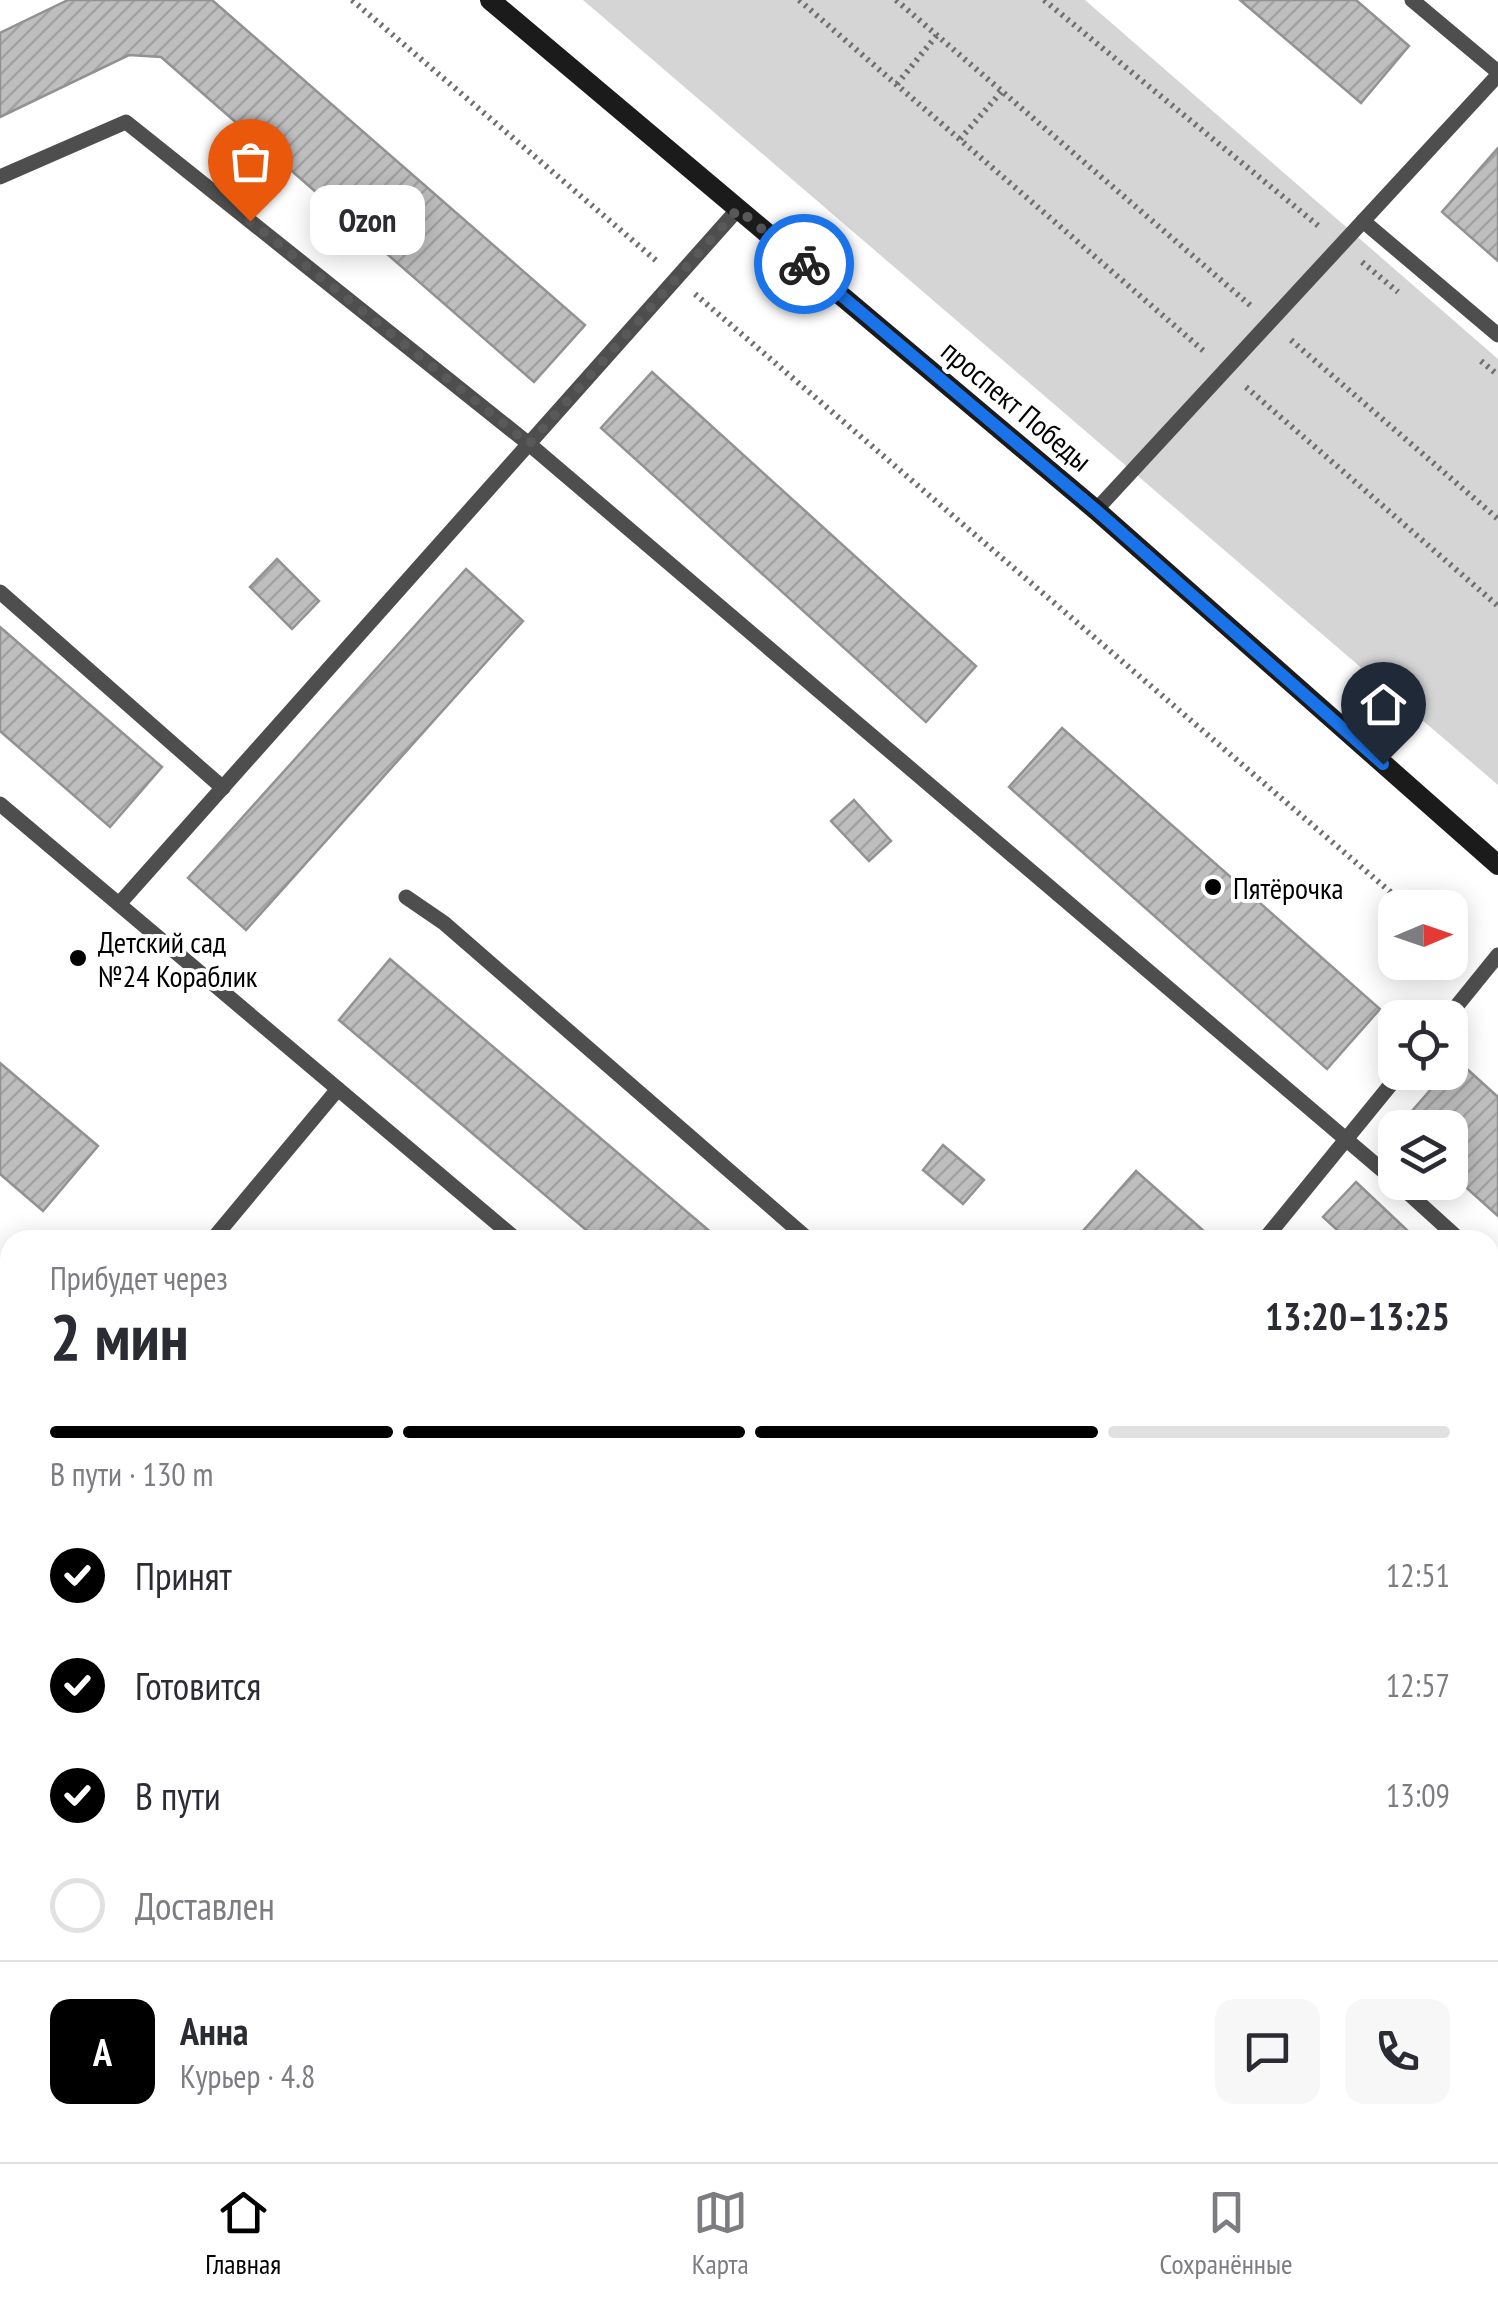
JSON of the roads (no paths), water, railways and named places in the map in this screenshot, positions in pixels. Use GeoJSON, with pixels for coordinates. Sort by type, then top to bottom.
{"type":"FeatureCollection","features":[{"type":"Feature","properties":{"kind":"main road","name":"проспект Победы"},"geometry":{"type":"LineString","coordinates":[[490,0],[1096,510],[1498,865]]}},
{"type":"Feature","properties":{"kind":"lane"},"geometry":{"type":"LineString","coordinates":[[1096,510],[1498,73],[1412,0]]}},
{"type":"Feature","properties":{"kind":"lane"},"geometry":{"type":"LineString","coordinates":[[0,177],[126,122],[529,444],[1378,1166]]}},
{"type":"Feature","properties":{"kind":"lane"},"geometry":{"type":"LineString","coordinates":[[119,904],[738,209]]}},
{"type":"Feature","properties":{"kind":"lane"},"geometry":{"type":"LineString","coordinates":[[1363,220],[1498,335]]}},
{"type":"Feature","properties":{"kind":"lane"},"geometry":{"type":"LineString","coordinates":[[0,592],[223,788]]}},
{"type":"Feature","properties":{"kind":"lane"},"geometry":{"type":"LineString","coordinates":[[0,804],[505,1230]]}},
{"type":"Feature","properties":{"kind":"lane"},"geometry":{"type":"LineString","coordinates":[[406,897],[459,936],[797,1230]]}},
{"type":"Feature","properties":{"kind":"lane"},"geometry":{"type":"LineString","coordinates":[[1462,1000],[1498,955]]}},
{"type":"Feature","properties":{"kind":"lane"},"geometry":{"type":"LineString","coordinates":[[220,1230],[338,1088]]}},
{"type":"Feature","properties":{"kind":"lane"},"geometry":{"type":"LineString","coordinates":[[1272,1230],[1387,1090]]}},
{"type":"Feature","properties":{"kind":"lane"},"geometry":{"type":"LineString","coordinates":[[1416,1200],[1449,1230]]}},
{"type":"Feature","properties":{"kind":"place","name":"Ozon"},"geometry":{"type":"Point","coordinates":[250,221]}},
{"type":"Feature","properties":{"kind":"place","name":"Пятёрочка"},"geometry":{"type":"Point","coordinates":[1213,887]}},
{"type":"Feature","properties":{"kind":"place","name":"Детский сад №24 Кораблик"},"geometry":{"type":"Point","coordinates":[78,958]}}]}
